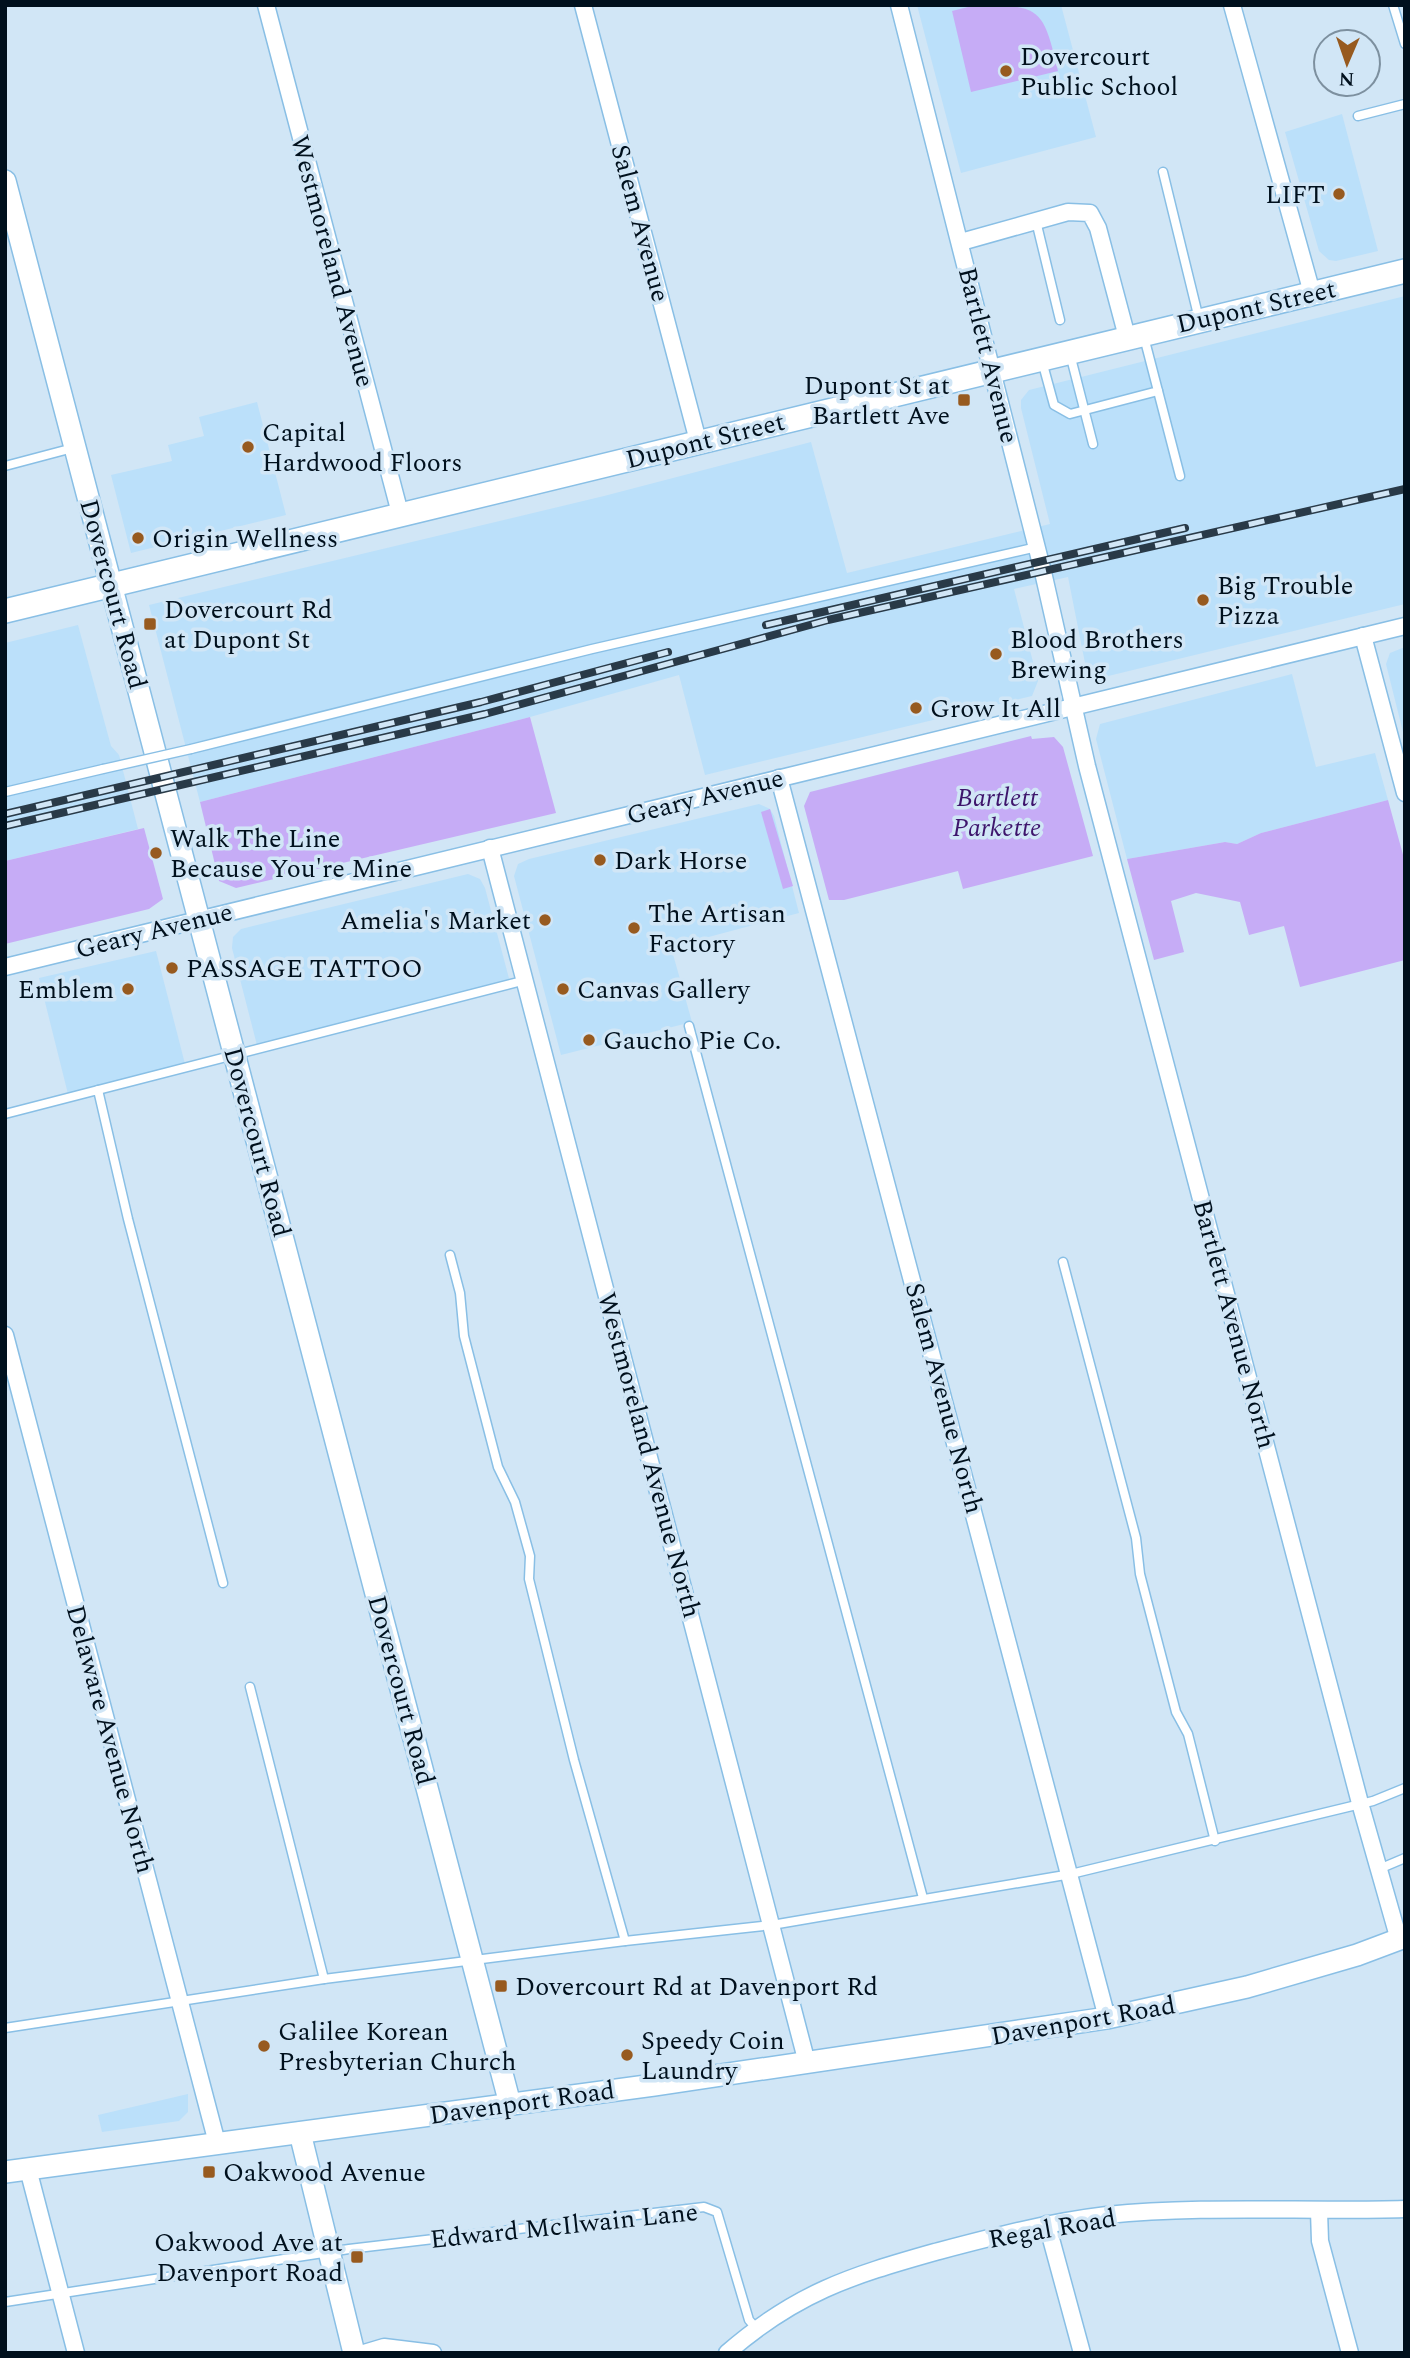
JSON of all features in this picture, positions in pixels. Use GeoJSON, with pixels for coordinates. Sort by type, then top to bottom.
{"type":"FeatureCollection","features":[{"type":"Feature","properties":{"kind":"main road","name":"Dupont Street"},"geometry":{"type":"LineString","coordinates":[[5,611],[401,517],[698,441],[1405,271]]}},
{"type":"Feature","properties":{"kind":"street","name":"Westmoreland Avenue"},"geometry":{"type":"LineString","coordinates":[[266,5],[401,517]]}},
{"type":"Feature","properties":{"kind":"street","name":"Salem Avenue"},"geometry":{"type":"LineString","coordinates":[[583,5],[698,441]]}},
{"type":"Feature","properties":{"kind":"street","name":"Bartlett Avenue"},"geometry":{"type":"LineString","coordinates":[[899,5],[1037,547],[1072,707]]}},
{"type":"Feature","properties":{"kind":"street"},"geometry":{"type":"LineString","coordinates":[[1233,5],[1312,293]]}},
{"type":"Feature","properties":{"kind":"street","name":"Dovercourt Road"},"geometry":{"type":"LineString","coordinates":[[5,181],[510,2104]]}},
{"type":"Feature","properties":{"kind":"street"},"geometry":{"type":"LineString","coordinates":[[961,242],[1068,212],[1090,213],[1098,228],[1135,335]]}},
{"type":"Feature","properties":{"kind":"street","name":"Geary Avenue"},"geometry":{"type":"LineString","coordinates":[[5,967],[1405,626]]}},
{"type":"Feature","properties":{"kind":"street"},"geometry":{"type":"LineString","coordinates":[[1363,636],[1405,793]]}},
{"type":"Feature","properties":{"kind":"street","name":"Bartlett Avenue North"},"geometry":{"type":"LineString","coordinates":[[1072,707],[1360,1803],[1402,1939]]}},
{"type":"Feature","properties":{"kind":"street","name":"Salem Avenue North"},"geometry":{"type":"LineString","coordinates":[[779,778],[1107,2018]]}},
{"type":"Feature","properties":{"kind":"street","name":"Westmoreland Avenue North"},"geometry":{"type":"LineString","coordinates":[[491,848],[807,2063]]}},
{"type":"Feature","properties":{"kind":"street","name":"Delaware Avenue North"},"geometry":{"type":"LineString","coordinates":[[5,1335],[217,2143]]}},
{"type":"Feature","properties":{"kind":"street","name":"Davenport Road"},"geometry":{"type":"LineString","coordinates":[[5,2172],[807,2063],[1107,2018],[1247,1987],[1402,1939]]}},
{"type":"Feature","properties":{"kind":"street"},"geometry":{"type":"LineString","coordinates":[[300,2133],[354,2353]]}},
{"type":"Feature","properties":{"kind":"street"},"geometry":{"type":"LineString","coordinates":[[28,2169],[76,2353]]}},
{"type":"Feature","properties":{"kind":"street","name":"Regal Road"},"geometry":{"type":"LineString","coordinates":[[727,2353],[756,2328],[820,2288],[906,2260],[1047,2224],[1108,2215],[1170,2212],[1405,2209]]}},
{"type":"Feature","properties":{"kind":"street"},"geometry":{"type":"LineString","coordinates":[[1320,2211],[1320,2241],[1350,2353]]}},
{"type":"Feature","properties":{"kind":"street"},"geometry":{"type":"LineString","coordinates":[[1047,2224],[1082,2353]]}},
{"type":"Feature","properties":{"kind":"street"},"geometry":{"type":"LineString","coordinates":[[364,2353],[384,2347],[433,2353]]}},
{"type":"Feature","properties":{"kind":"lane"},"geometry":{"type":"LineString","coordinates":[[1393,5],[1405,44]]}},
{"type":"Feature","properties":{"kind":"lane"},"geometry":{"type":"LineString","coordinates":[[1358,116],[1405,104]]}},
{"type":"Feature","properties":{"kind":"lane"},"geometry":{"type":"LineString","coordinates":[[1163,172],[1199,319]]}},
{"type":"Feature","properties":{"kind":"lane"},"geometry":{"type":"LineString","coordinates":[[1036,221],[1060,320]]}},
{"type":"Feature","properties":{"kind":"lane"},"geometry":{"type":"LineString","coordinates":[[1135,335],[1158,391],[1180,475]]}},
{"type":"Feature","properties":{"kind":"lane"},"geometry":{"type":"LineString","coordinates":[[1069,351],[1093,444]]}},
{"type":"Feature","properties":{"kind":"lane"},"geometry":{"type":"LineString","coordinates":[[1041,358],[1054,405],[1064,413],[1158,391]]}},
{"type":"Feature","properties":{"kind":"lane"},"geometry":{"type":"LineString","coordinates":[[5,466],[76,447]]}},
{"type":"Feature","properties":{"kind":"lane"},"geometry":{"type":"LineString","coordinates":[[5,792],[191,749],[592,649],[1037,547]]}},
{"type":"Feature","properties":{"kind":"lane"},"geometry":{"type":"LineString","coordinates":[[5,1114],[527,979]]}},
{"type":"Feature","properties":{"kind":"lane"},"geometry":{"type":"LineString","coordinates":[[689,1026],[923,1898]]}},
{"type":"Feature","properties":{"kind":"lane"},"geometry":{"type":"LineString","coordinates":[[98,1090],[128,1219],[223,1583]]}},
{"type":"Feature","properties":{"kind":"lane"},"geometry":{"type":"LineString","coordinates":[[450,1255],[460,1293],[464,1336],[499,1467],[515,1502],[530,1556],[529,1579],[574,1760],[625,1941]]}},
{"type":"Feature","properties":{"kind":"lane"},"geometry":{"type":"LineString","coordinates":[[1063,1262],[1136,1538],[1140,1574],[1176,1712],[1188,1734],[1215,1841]]}},
{"type":"Feature","properties":{"kind":"lane"},"geometry":{"type":"LineString","coordinates":[[250,1687],[324,1979]]}},
{"type":"Feature","properties":{"kind":"lane"},"geometry":{"type":"LineString","coordinates":[[5,2028],[324,1979],[625,1941],[772,1926],[1071,1874],[1373,1801],[1405,1788]]}},
{"type":"Feature","properties":{"kind":"lane"},"geometry":{"type":"LineString","coordinates":[[1379,1869],[1405,1858]]}},
{"type":"Feature","properties":{"kind":"lane","name":"Edward McIlwain Lane"},"geometry":{"type":"LineString","coordinates":[[330,2253],[704,2207],[718,2212],[748,2320],[756,2328]]}},
{"type":"Feature","properties":{"kind":"lane"},"geometry":{"type":"LineString","coordinates":[[5,2302],[330,2253]]}},
{"type":"Feature","properties":{"kind":"shaded area","name":"Dovercourt Public School"},"geometry":{"type":"Polygon","coordinates":[[[917,5],[1061,5],[1096,137],[961,173],[917,5]]]}},
{"type":"Feature","properties":{"kind":"shaded area","name":"LIFT"},"geometry":{"type":"Polygon","coordinates":[[[1342,114],[1378,251],[1336,261],[1329,260],[1319,251],[1285,132],[1342,114]]]}},
{"type":"Feature","properties":{"kind":"shaded area"},"geometry":{"type":"Polygon","coordinates":[[[1405,296],[1405,604],[1100,678],[1090,674],[1086,668],[1068,577],[1014,589],[1038,681],[1032,696],[705,775],[679,675],[530,717],[200,802],[149,605],[604,496],[811,442],[847,573],[1050,524],[1021,408],[1021,400],[1029,390],[1405,296]]]}},
{"type":"Feature","properties":{"kind":"shaded area"},"geometry":{"type":"Polygon","coordinates":[[[257,402],[286,515],[131,553],[111,475],[172,461],[168,445],[204,436],[199,417],[257,402]]]}},
{"type":"Feature","properties":{"kind":"shaded area"},"geometry":{"type":"Polygon","coordinates":[[[78,625],[111,746],[119,755],[138,829],[5,861],[5,643],[78,625]]]}},
{"type":"Feature","properties":{"kind":"shaded area"},"geometry":{"type":"Polygon","coordinates":[[[1405,647],[1405,740],[1386,664],[1390,653],[1405,647]]]}},
{"type":"Feature","properties":{"kind":"shaded area"},"geometry":{"type":"Polygon","coordinates":[[[1292,674],[1316,767],[1375,753],[1388,800],[1261,833],[1237,844],[1225,842],[1127,859],[1096,739],[1100,724],[1292,674]]]}},
{"type":"Feature","properties":{"kind":"shaded area","name":"The Artisan Factory"},"geometry":{"type":"Polygon","coordinates":[[[759,804],[770,809],[774,816],[799,913],[671,947],[692,1022],[561,1055],[514,876],[518,864],[529,859],[759,804]]]}},
{"type":"Feature","properties":{"kind":"shaded area"},"geometry":{"type":"Polygon","coordinates":[[[468,874],[480,879],[485,888],[511,986],[259,1053],[232,948],[233,937],[241,929],[468,874]]]}},
{"type":"Feature","properties":{"kind":"shaded area"},"geometry":{"type":"Polygon","coordinates":[[[156,951],[185,1064],[68,1094],[39,978],[156,951]]]}},
{"type":"Feature","properties":{"kind":"shaded area"},"geometry":{"type":"Polygon","coordinates":[[[188,2094],[188,2112],[179,2121],[102,2132],[98,2115],[188,2094]]]}},
{"type":"Feature","properties":{"kind":"green space"},"geometry":{"type":"Polygon","coordinates":[[[976,5],[1014,6],[1036,14],[1048,34],[1058,71],[971,92],[952,11],[976,5]]]}},
{"type":"Feature","properties":{"kind":"green space"},"geometry":{"type":"Polygon","coordinates":[[[530,717],[556,813],[236,888],[219,881],[200,802],[530,717]]]}},
{"type":"Feature","properties":{"kind":"green space","name":"Bartlett Parkette"},"geometry":{"type":"Polygon","coordinates":[[[1031,736],[1032,739],[1054,737],[1063,747],[1093,856],[963,889],[958,871],[844,900],[829,900],[804,806],[810,792],[1031,736]]]}},
{"type":"Feature","properties":{"kind":"green space"},"geometry":{"type":"Polygon","coordinates":[[[1388,800],[1405,862],[1405,960],[1300,987],[1284,926],[1249,935],[1240,902],[1196,893],[1171,901],[1184,952],[1154,960],[1127,859],[1225,842],[1237,844],[1261,833],[1388,800]]]}},
{"type":"Feature","properties":{"kind":"green space"},"geometry":{"type":"Polygon","coordinates":[[[770,809],[793,886],[783,889],[761,812],[770,809]]]}},
{"type":"Feature","properties":{"kind":"green space"},"geometry":{"type":"Polygon","coordinates":[[[144,828],[163,899],[149,909],[5,944],[5,861],[144,828]]]}},
{"type":"Feature","properties":{"kind":"railway"},"geometry":{"type":"LineString","coordinates":[[5,826],[485,714],[828,620],[1405,489]]}},
{"type":"Feature","properties":{"kind":"railway"},"geometry":{"type":"LineString","coordinates":[[766,625],[1185,528]]}},
{"type":"Feature","properties":{"kind":"railway"},"geometry":{"type":"LineString","coordinates":[[5,814],[481,702],[668,652]]}},
{"type":"Feature","properties":{"kind":"place","name":"Dovercourt Public School"},"geometry":{"type":"Point","coordinates":[1006,71]}},
{"type":"Feature","properties":{"kind":"place","name":"LIFT"},"geometry":{"type":"Point","coordinates":[1339,194]}},
{"type":"Feature","properties":{"kind":"place","name":"Dupont St at Bartlett Ave"},"geometry":{"type":"Point","coordinates":[964,400]}},
{"type":"Feature","properties":{"kind":"place","name":"Capital Hardwood Floors"},"geometry":{"type":"Point","coordinates":[248,447]}},
{"type":"Feature","properties":{"kind":"place","name":"Origin Wellness"},"geometry":{"type":"Point","coordinates":[138,538]}},
{"type":"Feature","properties":{"kind":"place","name":"Big Trouble Pizza"},"geometry":{"type":"Point","coordinates":[1203,600]}},
{"type":"Feature","properties":{"kind":"place","name":"Dovercourt Rd at Dupont St"},"geometry":{"type":"Point","coordinates":[150,624]}},
{"type":"Feature","properties":{"kind":"place","name":"Blood Brothers Brewing"},"geometry":{"type":"Point","coordinates":[996,654]}},
{"type":"Feature","properties":{"kind":"place","name":"Grow It All"},"geometry":{"type":"Point","coordinates":[916,708]}},
{"type":"Feature","properties":{"kind":"place","name":"Walk The Line Because You're Mine"},"geometry":{"type":"Point","coordinates":[156,853]}},
{"type":"Feature","properties":{"kind":"place","name":"Dark Horse"},"geometry":{"type":"Point","coordinates":[600,860]}},
{"type":"Feature","properties":{"kind":"place","name":"Amelia's Market"},"geometry":{"type":"Point","coordinates":[545,920]}},
{"type":"Feature","properties":{"kind":"place","name":"The Artisan Factory"},"geometry":{"type":"Point","coordinates":[634,928]}},
{"type":"Feature","properties":{"kind":"place","name":"PASSAGE TATTOO"},"geometry":{"type":"Point","coordinates":[172,968]}},
{"type":"Feature","properties":{"kind":"place","name":"Emblem"},"geometry":{"type":"Point","coordinates":[128,989]}},
{"type":"Feature","properties":{"kind":"place","name":"Canvas Gallery"},"geometry":{"type":"Point","coordinates":[563,989]}},
{"type":"Feature","properties":{"kind":"place","name":"Gaucho Pie Co."},"geometry":{"type":"Point","coordinates":[589,1040]}},
{"type":"Feature","properties":{"kind":"place","name":"Dovercourt Rd at Davenport Rd"},"geometry":{"type":"Point","coordinates":[501,1986]}},
{"type":"Feature","properties":{"kind":"place","name":"Galilee Korean Presbyterian Church"},"geometry":{"type":"Point","coordinates":[264,2046]}},
{"type":"Feature","properties":{"kind":"place","name":"Speedy Coin Laundry"},"geometry":{"type":"Point","coordinates":[627,2055]}},
{"type":"Feature","properties":{"kind":"place","name":"Oakwood Avenue"},"geometry":{"type":"Point","coordinates":[209,2172]}},
{"type":"Feature","properties":{"kind":"place","name":"Oakwood Ave at Davenport Road"},"geometry":{"type":"Point","coordinates":[357,2257]}}]}
